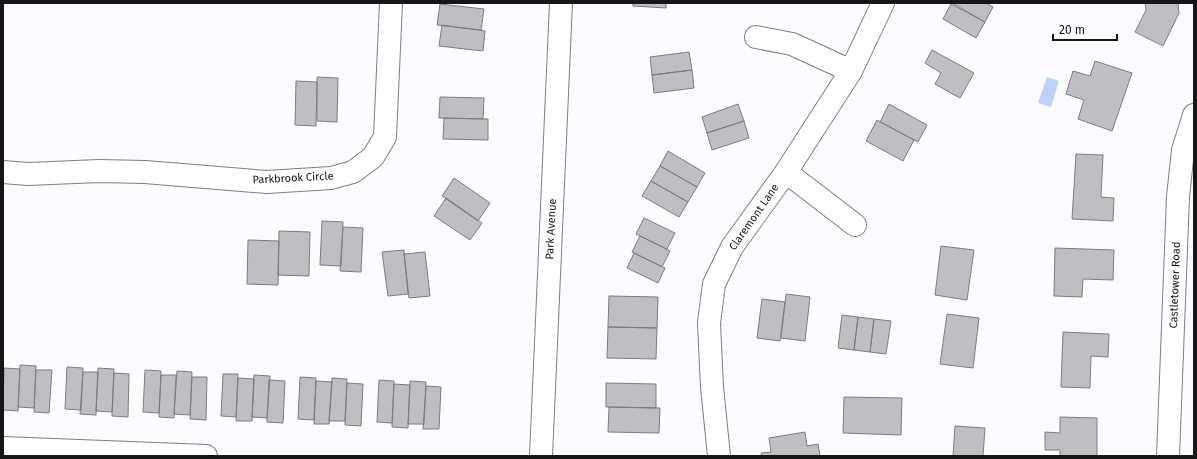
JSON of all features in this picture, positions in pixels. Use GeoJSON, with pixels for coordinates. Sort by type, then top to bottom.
{"type":"FeatureCollection","features":[{"type":"Feature","properties":{"kind":"street","name":"Parkbrook Circle"},"geometry":{"type":"LineString","coordinates":[[3,172],[28,174],[99,171],[138,172],[267,182],[330,178],[353,172],[373,157],[385,137],[391,3]]}},
{"type":"Feature","properties":{"kind":"street","name":"Park Avenue"},"geometry":{"type":"LineString","coordinates":[[541,456],[561,3]]}},
{"type":"Feature","properties":{"kind":"street","name":"Claremont Lane"},"geometry":{"type":"LineString","coordinates":[[719,456],[713,402],[709,323],[714,284],[732,247],[786,172],[851,71],[883,3]]}},
{"type":"Feature","properties":{"kind":"street"},"geometry":{"type":"LineString","coordinates":[[756,37],[792,44],[851,71]]}},
{"type":"Feature","properties":{"kind":"street","name":"Castletower Road"},"geometry":{"type":"LineString","coordinates":[[1168,456],[1178,197],[1183,150],[1194,115]]}},
{"type":"Feature","properties":{"kind":"street"},"geometry":{"type":"LineString","coordinates":[[786,172],[855,225]]}},
{"type":"Feature","properties":{"kind":"street"},"geometry":{"type":"LineString","coordinates":[[3,448],[206,456]]}},
{"type":"Feature","properties":{"kind":"water"},"geometry":{"type":"Polygon","coordinates":[[[1047,77],[1059,81],[1051,107],[1038,103],[1047,77]]]}},
{"type":"Feature","properties":{"kind":"building"},"geometry":{"type":"Polygon","coordinates":[[[633,3],[666,3],[666,8],[633,6],[633,3]]]}},
{"type":"Feature","properties":{"kind":"building"},"geometry":{"type":"Polygon","coordinates":[[[952,3],[986,3],[993,7],[985,22],[952,3]]]}},
{"type":"Feature","properties":{"kind":"building"},"geometry":{"type":"Polygon","coordinates":[[[1145,3],[1178,3],[1179,13],[1163,46],[1135,32],[1146,10],[1145,3]]]}},
{"type":"Feature","properties":{"kind":"building"},"geometry":{"type":"Polygon","coordinates":[[[440,4],[484,9],[481,30],[437,25],[440,4]]]}},
{"type":"Feature","properties":{"kind":"building"},"geometry":{"type":"Polygon","coordinates":[[[951,4],[985,22],[976,38],[943,19],[951,4]]]}},
{"type":"Feature","properties":{"kind":"building"},"geometry":{"type":"Polygon","coordinates":[[[442,25],[485,31],[483,51],[439,46],[442,25]]]}},
{"type":"Feature","properties":{"kind":"building"},"geometry":{"type":"Polygon","coordinates":[[[932,50],[974,73],[960,98],[935,84],[941,73],[925,63],[932,50]]]}},
{"type":"Feature","properties":{"kind":"building"},"geometry":{"type":"Polygon","coordinates":[[[689,52],[692,70],[652,75],[650,57],[689,52]]]}},
{"type":"Feature","properties":{"kind":"building"},"geometry":{"type":"Polygon","coordinates":[[[1095,61],[1132,73],[1112,131],[1078,119],[1084,100],[1066,94],[1073,71],[1090,76],[1095,61]]]}},
{"type":"Feature","properties":{"kind":"building"},"geometry":{"type":"Polygon","coordinates":[[[692,70],[694,88],[654,93],[652,75],[692,70]]]}},
{"type":"Feature","properties":{"kind":"building"},"geometry":{"type":"Polygon","coordinates":[[[317,77],[338,78],[337,122],[317,121],[317,77]]]}},
{"type":"Feature","properties":{"kind":"building"},"geometry":{"type":"Polygon","coordinates":[[[296,81],[317,82],[316,126],[295,125],[296,81]]]}},
{"type":"Feature","properties":{"kind":"building"},"geometry":{"type":"Polygon","coordinates":[[[440,97],[484,98],[483,119],[439,118],[440,97]]]}},
{"type":"Feature","properties":{"kind":"building"},"geometry":{"type":"Polygon","coordinates":[[[738,104],[744,121],[707,133],[702,117],[738,104]]]}},
{"type":"Feature","properties":{"kind":"building"},"geometry":{"type":"Polygon","coordinates":[[[889,104],[927,125],[918,142],[880,122],[889,104]]]}},
{"type":"Feature","properties":{"kind":"building"},"geometry":{"type":"Polygon","coordinates":[[[444,118],[488,119],[488,140],[443,139],[444,118]]]}},
{"type":"Feature","properties":{"kind":"building"},"geometry":{"type":"Polygon","coordinates":[[[877,120],[914,140],[903,161],[866,141],[877,120]]]}},
{"type":"Feature","properties":{"kind":"building"},"geometry":{"type":"Polygon","coordinates":[[[744,121],[749,138],[712,150],[707,133],[744,121]]]}},
{"type":"Feature","properties":{"kind":"building"},"geometry":{"type":"Polygon","coordinates":[[[668,151],[705,173],[697,187],[660,166],[668,151]]]}},
{"type":"Feature","properties":{"kind":"building"},"geometry":{"type":"Polygon","coordinates":[[[1076,154],[1103,155],[1101,197],[1114,198],[1113,221],[1072,219],[1076,154]]]}},
{"type":"Feature","properties":{"kind":"building"},"geometry":{"type":"Polygon","coordinates":[[[660,166],[697,187],[688,202],[651,181],[660,166]]]}},
{"type":"Feature","properties":{"kind":"building"},"geometry":{"type":"Polygon","coordinates":[[[454,178],[490,203],[478,221],[442,196],[454,178]]]}},
{"type":"Feature","properties":{"kind":"building"},"geometry":{"type":"Polygon","coordinates":[[[651,181],[688,202],[679,217],[642,196],[651,181]]]}},
{"type":"Feature","properties":{"kind":"building"},"geometry":{"type":"Polygon","coordinates":[[[446,198],[482,223],[470,240],[434,216],[446,198]]]}},
{"type":"Feature","properties":{"kind":"building"},"geometry":{"type":"Polygon","coordinates":[[[644,218],[675,233],[667,249],[636,234],[644,218]]]}},
{"type":"Feature","properties":{"kind":"building"},"geometry":{"type":"Polygon","coordinates":[[[322,221],[343,222],[341,266],[320,265],[322,221]]]}},
{"type":"Feature","properties":{"kind":"building"},"geometry":{"type":"Polygon","coordinates":[[[343,227],[363,228],[361,272],[340,271],[343,227]]]}},
{"type":"Feature","properties":{"kind":"building"},"geometry":{"type":"Polygon","coordinates":[[[279,231],[310,232],[309,276],[278,275],[279,231]]]}},
{"type":"Feature","properties":{"kind":"building"},"geometry":{"type":"Polygon","coordinates":[[[640,236],[670,251],[662,267],[632,252],[640,236]]]}},
{"type":"Feature","properties":{"kind":"building"},"geometry":{"type":"Polygon","coordinates":[[[248,240],[279,241],[278,285],[247,284],[248,240]]]}},
{"type":"Feature","properties":{"kind":"building"},"geometry":{"type":"Polygon","coordinates":[[[941,246],[974,250],[967,300],[935,295],[941,246]]]}},
{"type":"Feature","properties":{"kind":"building"},"geometry":{"type":"Polygon","coordinates":[[[1055,248],[1114,250],[1113,280],[1083,279],[1082,297],[1054,296],[1055,248]]]}},
{"type":"Feature","properties":{"kind":"building"},"geometry":{"type":"Polygon","coordinates":[[[404,250],[408,294],[388,296],[382,252],[404,250]]]}},
{"type":"Feature","properties":{"kind":"building"},"geometry":{"type":"Polygon","coordinates":[[[425,252],[430,296],[409,298],[404,254],[425,252]]]}},
{"type":"Feature","properties":{"kind":"building"},"geometry":{"type":"Polygon","coordinates":[[[634,253],[665,268],[658,283],[627,268],[634,253]]]}},
{"type":"Feature","properties":{"kind":"building"},"geometry":{"type":"Polygon","coordinates":[[[786,294],[810,297],[805,341],[781,338],[786,294]]]}},
{"type":"Feature","properties":{"kind":"building"},"geometry":{"type":"Polygon","coordinates":[[[609,296],[658,297],[657,328],[608,327],[609,296]]]}},
{"type":"Feature","properties":{"kind":"building"},"geometry":{"type":"Polygon","coordinates":[[[762,299],[785,302],[780,341],[757,338],[762,299]]]}},
{"type":"Feature","properties":{"kind":"building"},"geometry":{"type":"Polygon","coordinates":[[[947,314],[979,318],[973,368],[940,364],[947,314]]]}},
{"type":"Feature","properties":{"kind":"building"},"geometry":{"type":"Polygon","coordinates":[[[842,315],[858,317],[854,350],[838,348],[842,315]]]}},
{"type":"Feature","properties":{"kind":"building"},"geometry":{"type":"Polygon","coordinates":[[[858,317],[874,319],[870,352],[854,350],[858,317]]]}},
{"type":"Feature","properties":{"kind":"building"},"geometry":{"type":"Polygon","coordinates":[[[874,319],[891,321],[886,354],[870,352],[874,319]]]}},
{"type":"Feature","properties":{"kind":"building"},"geometry":{"type":"Polygon","coordinates":[[[608,327],[657,328],[656,359],[607,358],[608,327]]]}},
{"type":"Feature","properties":{"kind":"building"},"geometry":{"type":"Polygon","coordinates":[[[1063,332],[1109,334],[1108,357],[1091,356],[1090,388],[1061,387],[1063,332]]]}},
{"type":"Feature","properties":{"kind":"building"},"geometry":{"type":"Polygon","coordinates":[[[20,365],[36,366],[34,408],[18,407],[20,365]]]}},
{"type":"Feature","properties":{"kind":"building"},"geometry":{"type":"Polygon","coordinates":[[[67,367],[83,368],[81,410],[65,409],[67,367]]]}},
{"type":"Feature","properties":{"kind":"building"},"geometry":{"type":"Polygon","coordinates":[[[4,368],[20,369],[18,411],[3,410],[4,368]]]}},
{"type":"Feature","properties":{"kind":"building"},"geometry":{"type":"Polygon","coordinates":[[[98,368],[114,369],[112,412],[96,411],[98,368]]]}},
{"type":"Feature","properties":{"kind":"building"},"geometry":{"type":"Polygon","coordinates":[[[36,370],[52,370],[49,413],[34,412],[36,370]]]}},
{"type":"Feature","properties":{"kind":"building"},"geometry":{"type":"Polygon","coordinates":[[[145,370],[161,371],[159,413],[143,412],[145,370]]]}},
{"type":"Feature","properties":{"kind":"building"},"geometry":{"type":"Polygon","coordinates":[[[177,371],[192,372],[190,415],[174,414],[177,371]]]}},
{"type":"Feature","properties":{"kind":"building"},"geometry":{"type":"Polygon","coordinates":[[[83,372],[98,372],[96,415],[80,414],[83,372]]]}},
{"type":"Feature","properties":{"kind":"building"},"geometry":{"type":"Polygon","coordinates":[[[114,373],[129,374],[128,417],[112,416],[114,373]]]}},
{"type":"Feature","properties":{"kind":"building"},"geometry":{"type":"Polygon","coordinates":[[[223,374],[238,374],[236,417],[221,416],[223,374]]]}},
{"type":"Feature","properties":{"kind":"building"},"geometry":{"type":"Polygon","coordinates":[[[161,375],[176,375],[174,418],[159,417],[161,375]]]}},
{"type":"Feature","properties":{"kind":"building"},"geometry":{"type":"Polygon","coordinates":[[[254,375],[270,376],[267,418],[252,417],[254,375]]]}},
{"type":"Feature","properties":{"kind":"building"},"geometry":{"type":"Polygon","coordinates":[[[192,377],[207,377],[206,420],[190,419],[192,377]]]}},
{"type":"Feature","properties":{"kind":"building"},"geometry":{"type":"Polygon","coordinates":[[[300,377],[316,378],[314,420],[298,419],[300,377]]]}},
{"type":"Feature","properties":{"kind":"building"},"geometry":{"type":"Polygon","coordinates":[[[238,378],[254,379],[252,421],[236,421],[238,378]]]}},
{"type":"Feature","properties":{"kind":"building"},"geometry":{"type":"Polygon","coordinates":[[[332,378],[347,379],[345,421],[329,421],[332,378]]]}},
{"type":"Feature","properties":{"kind":"building"},"geometry":{"type":"Polygon","coordinates":[[[269,380],[285,381],[283,423],[267,422],[269,380]]]}},
{"type":"Feature","properties":{"kind":"building"},"geometry":{"type":"Polygon","coordinates":[[[379,380],[394,381],[392,423],[377,422],[379,380]]]}},
{"type":"Feature","properties":{"kind":"building"},"geometry":{"type":"Polygon","coordinates":[[[316,381],[332,382],[329,424],[314,424],[316,381]]]}},
{"type":"Feature","properties":{"kind":"building"},"geometry":{"type":"Polygon","coordinates":[[[410,381],[426,382],[424,424],[408,424],[410,381]]]}},
{"type":"Feature","properties":{"kind":"building"},"geometry":{"type":"Polygon","coordinates":[[[347,383],[363,384],[361,426],[345,425],[347,383]]]}},
{"type":"Feature","properties":{"kind":"building"},"geometry":{"type":"Polygon","coordinates":[[[606,383],[656,384],[656,408],[606,407],[606,383]]]}},
{"type":"Feature","properties":{"kind":"building"},"geometry":{"type":"Polygon","coordinates":[[[394,384],[410,385],[408,428],[392,427],[394,384]]]}},
{"type":"Feature","properties":{"kind":"building"},"geometry":{"type":"Polygon","coordinates":[[[426,386],[441,387],[439,429],[423,429],[426,386]]]}},
{"type":"Feature","properties":{"kind":"building"},"geometry":{"type":"Polygon","coordinates":[[[844,397],[902,398],[901,435],[843,433],[844,397]]]}},
{"type":"Feature","properties":{"kind":"building"},"geometry":{"type":"Polygon","coordinates":[[[609,407],[660,408],[659,433],[608,432],[609,407]]]}},
{"type":"Feature","properties":{"kind":"building"},"geometry":{"type":"Polygon","coordinates":[[[1060,417],[1097,418],[1097,456],[1060,456],[1060,450],[1045,450],[1045,432],[1060,433],[1060,417]]]}},
{"type":"Feature","properties":{"kind":"building"},"geometry":{"type":"Polygon","coordinates":[[[955,426],[985,428],[983,456],[953,456],[955,426]]]}},
{"type":"Feature","properties":{"kind":"building"},"geometry":{"type":"Polygon","coordinates":[[[805,432],[807,446],[818,444],[820,456],[762,456],[761,453],[771,452],[769,438],[805,432]]]}}]}
